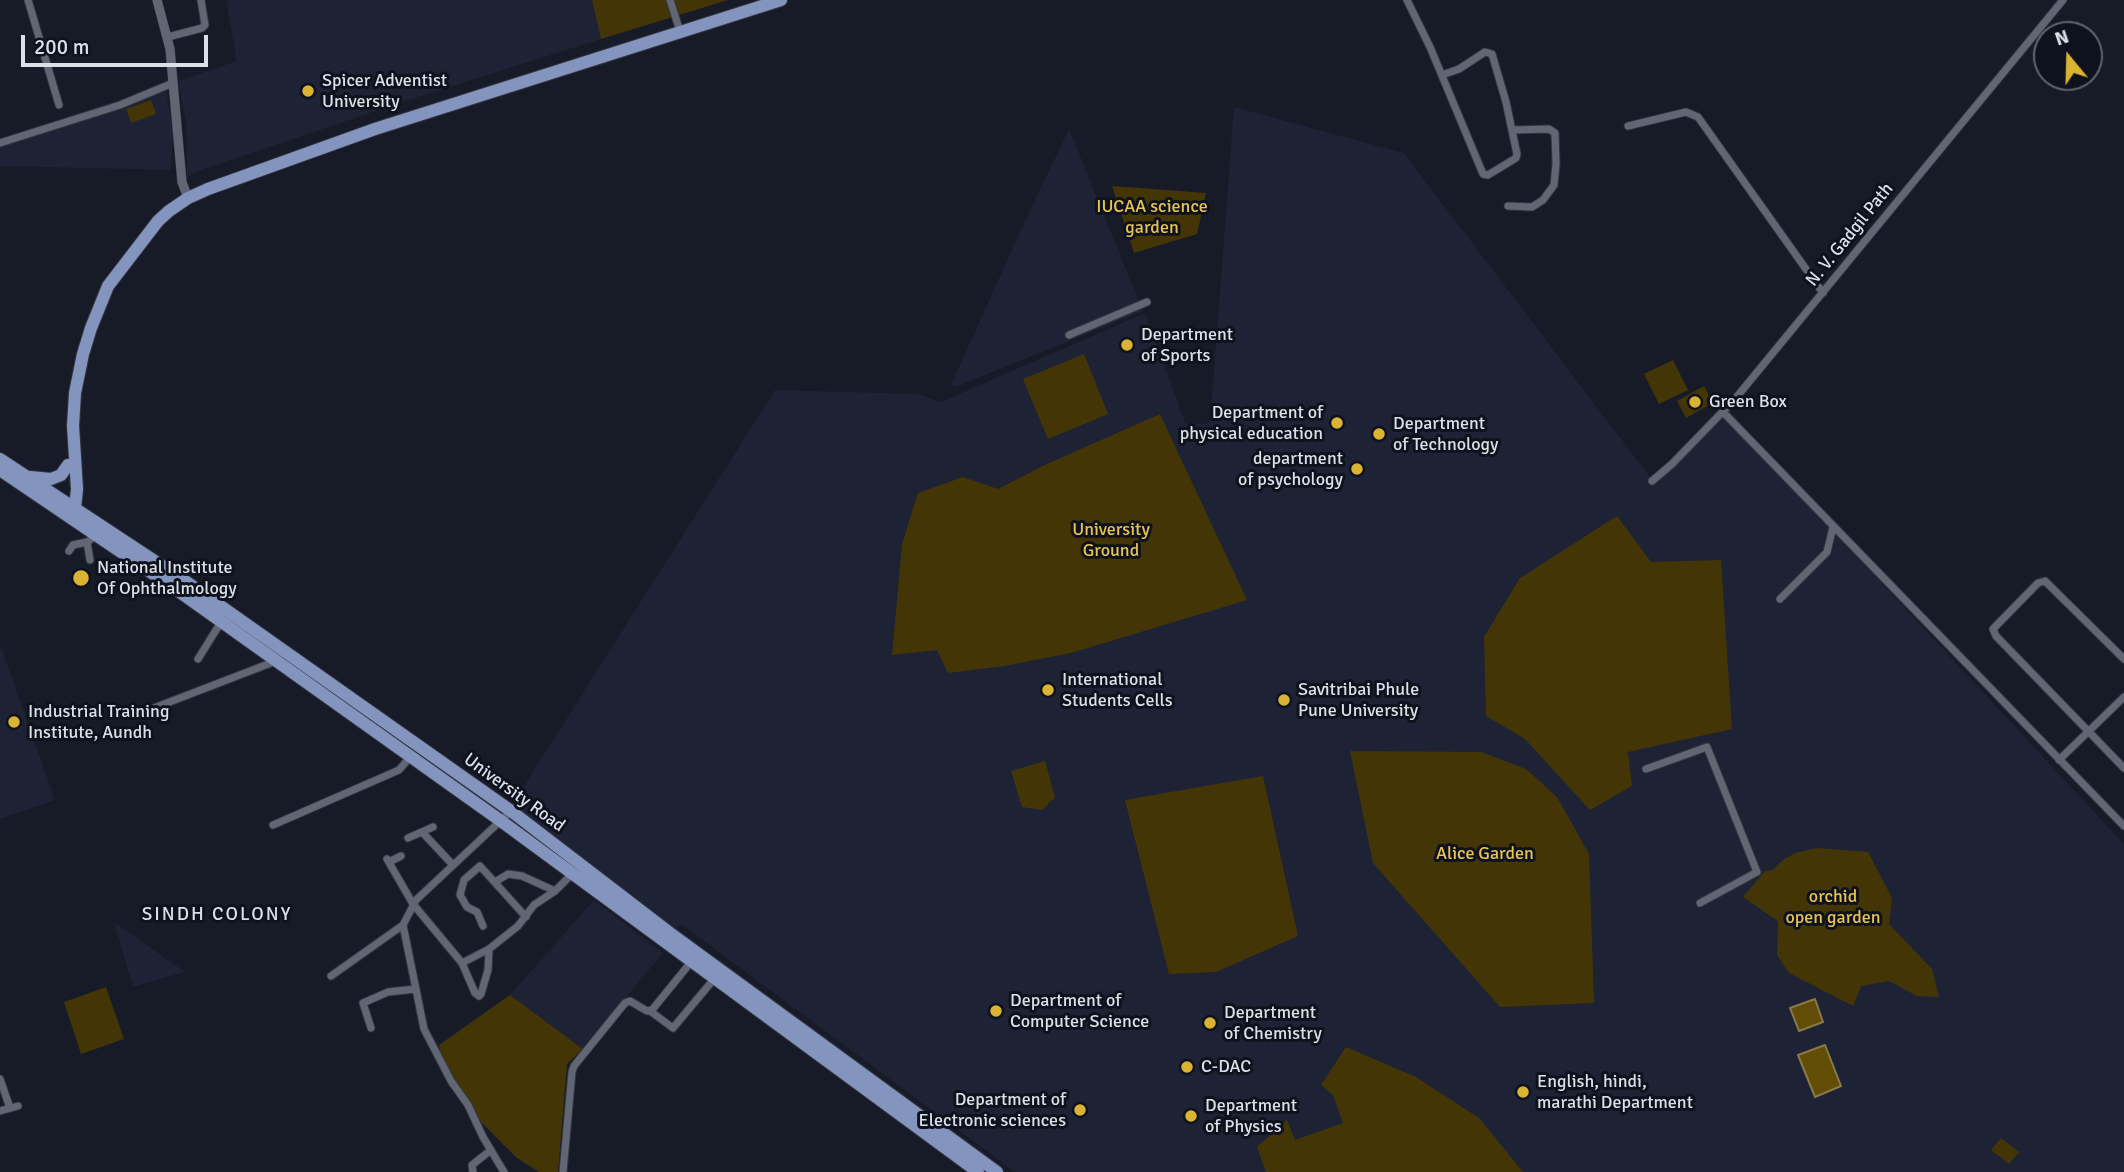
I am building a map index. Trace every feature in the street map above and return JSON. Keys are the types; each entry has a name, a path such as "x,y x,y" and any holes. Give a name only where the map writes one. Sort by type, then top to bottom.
{"main road":[{"path":"69,511 66,421 71,372 84,326 105,284 158,221 187,195 270,158 404,111 756,0"},
{"path":"187,195 407,118 780,0"},
{"path":"69,511 77,483 73,426 75,393 83,354 105,284"},
{"name":"University Road","path":"0,459 69,511 92,538 221,622 411,756 978,1172"},
{"path":"26,476 51,479 61,475 68,465"},
{"name":"University Road","path":"0,470 69,511 95,521 185,581 511,811 670,933 997,1172"},
{"path":"77,483 95,521"}],"street":[{"path":"28,0 59,105"},
{"path":"157,0 168,37 182,182 187,195"},
{"path":"168,37 205,25 201,0"},
{"path":"670,0 678,25"},
{"path":"1407,0 1485,175 1517,156 1500,80 1491,53 1485,52 1458,69 1441,75"},
{"name":"N. V. Gadgil Path","path":"1652,481 1735,399 2063,0"},
{"path":"0,143 120,104 173,83"},
{"path":"1628,126 1686,111 1698,117 1823,293"},
{"path":"1508,206 1532,207 1542,200 1554,185 1556,164 1555,133 1549,129 1512,130"},
{"path":"1069,335 1147,302"},
{"path":"1723,412 2124,825"},
{"path":"1780,599 1827,552 1833,527"},
{"path":"69,551 73,545 92,538 90,560"},
{"path":"2124,659 2045,581 2038,583 1994,627 1996,636 2124,768"},
{"path":"198,659 221,622"},
{"path":"141,713 276,661"},
{"path":"2059,760 2124,697"},
{"path":"1646,769 1707,747 1757,872 1700,903"},
{"path":"274,825 399,770 411,756"},
{"path":"331,976 403,925 413,904 511,811"},
{"path":"408,838 433,827"},
{"path":"422,832 453,865"},
{"path":"401,856 388,860 413,904 462,963 475,993 480,995 488,970 489,949"},
{"path":"482,926 477,912 467,907 460,895 464,880 480,866 526,917"},
{"path":"495,883 508,874 522,876 555,891"},
{"path":"462,963 489,949 518,926 534,905 555,891 572,874"},
{"path":"403,925 424,1029 504,1172"},
{"path":"650,1011 691,962"},
{"path":"563,1172 572,1069 626,1002 630,1001 650,1011 673,1028 714,979"},
{"path":"371,1028 363,1003 388,992 415,989"},
{"path":"0,1079 14,1107 0,1111"},
{"path":"473,1172 472,1165 491,1150"}],"shaded area":[{"name":"Spicer Adventist University","path":"226,0 592,0 601,39 402,102 187,177 186,122 178,81 237,61"},
{"path":"165,85 173,131 171,170 0,166 0,139"},
{"name":"Savitribai Phule Pune University","path":"1234,107 1404,153 1653,481 1723,412 2124,844 2124,1172 1015,1172 681,924 674,930 514,809 518,803 515,800 775,390 917,394 941,402 1145,313 1186,425 1210,423"},
{"path":"1069,129 1143,311 955,387 951,385"},
{"name":"Industrial Training Institute, Aundh","path":"0,644 55,800 0,819"},
{"path":"594,900 663,953 583,1049 510,995"},
{"path":"114,922 185,972 133,987"},
{"path":"1815,999 1823,1022 1799,1031 1790,1008"},
{"path":"1825,1045 1841,1086 1815,1097 1798,1055"}],"green space":[{"path":"592,0 728,0 601,39"},
{"path":"151,100 156,114 131,123 126,109"},
{"name":"IUCAA science garden","path":"1112,186 1206,193 1197,234 1134,253"},
{"path":"1084,354 1108,414 1048,439 1023,379"},
{"path":"1673,360 1688,390 1659,404 1644,374"},
{"name":"Green Box","path":"1704,386 1713,403 1686,418 1677,401"},
{"name":"University Ground","path":"1160,414 1247,600 1071,653 1004,666 948,673 937,650 892,655 902,544 918,493 963,477 998,489 1047,464"},
{"path":"1617,516 1651,562 1721,560 1732,729 1628,752 1632,786 1590,810 1525,739 1486,716 1484,637 1520,578"},
{"name":"Alice Garden","path":"1350,751 1481,752 1526,769 1557,797 1589,854 1594,1003 1500,1007 1373,863"},
{"path":"1045,761 1055,797 1042,810 1022,807 1011,771"},
{"path":"1263,776 1298,936 1216,972 1169,974 1125,800"},
{"name":"orchid open garden","path":"1817,848 1868,852 1892,898 1889,924 1932,969 1939,997 1917,996 1889,981 1861,986 1853,1006 1789,973 1777,955 1778,921 1743,897 1765,871 1773,870 1795,853"},
{"path":"106,987 124,1039 81,1054 64,1002"},
{"path":"510,995 583,1049 567,1064 558,1172 539,1172 517,1158 482,1123 442,1064 439,1045"},
{"path":"1346,1047 1416,1077 1479,1118 1523,1172 1266,1172 1257,1147 1287,1120 1295,1140 1343,1123 1333,1095 1321,1085"},
{"path":"2001,1138 2019,1152 2009,1164 1991,1150"}],"place":[{"name":"Spicer Adventist University","path":"308,91"},
{"name":"Department of Sports","path":"1127,345"},
{"name":"Green Box","path":"1695,402"},
{"name":"Department of physical education","path":"1337,423"},
{"name":"Department of Technology","path":"1379,434"},
{"name":"department of psychology","path":"1357,469"},
{"name":"National Institute Of Ophthalmology","path":"81,578"},
{"name":"International Students Cells","path":"1048,690"},
{"name":"Savitribai Phule Pune University","path":"1284,700"},
{"name":"Industrial Training Institute, Aundh","path":"14,722"},
{"name":"Department of Computer Science","path":"996,1011"},
{"name":"Department of Chemistry","path":"1210,1023"},
{"name":"C-DAC","path":"1187,1067"},
{"name":"English, hindi, marathi Department","path":"1523,1092"},
{"name":"Department of Electronic sciences","path":"1080,1110"},
{"name":"Department of Physics","path":"1191,1116"}],"district":[{"name":"SINDH COLONY","path":"217,915"}]}
